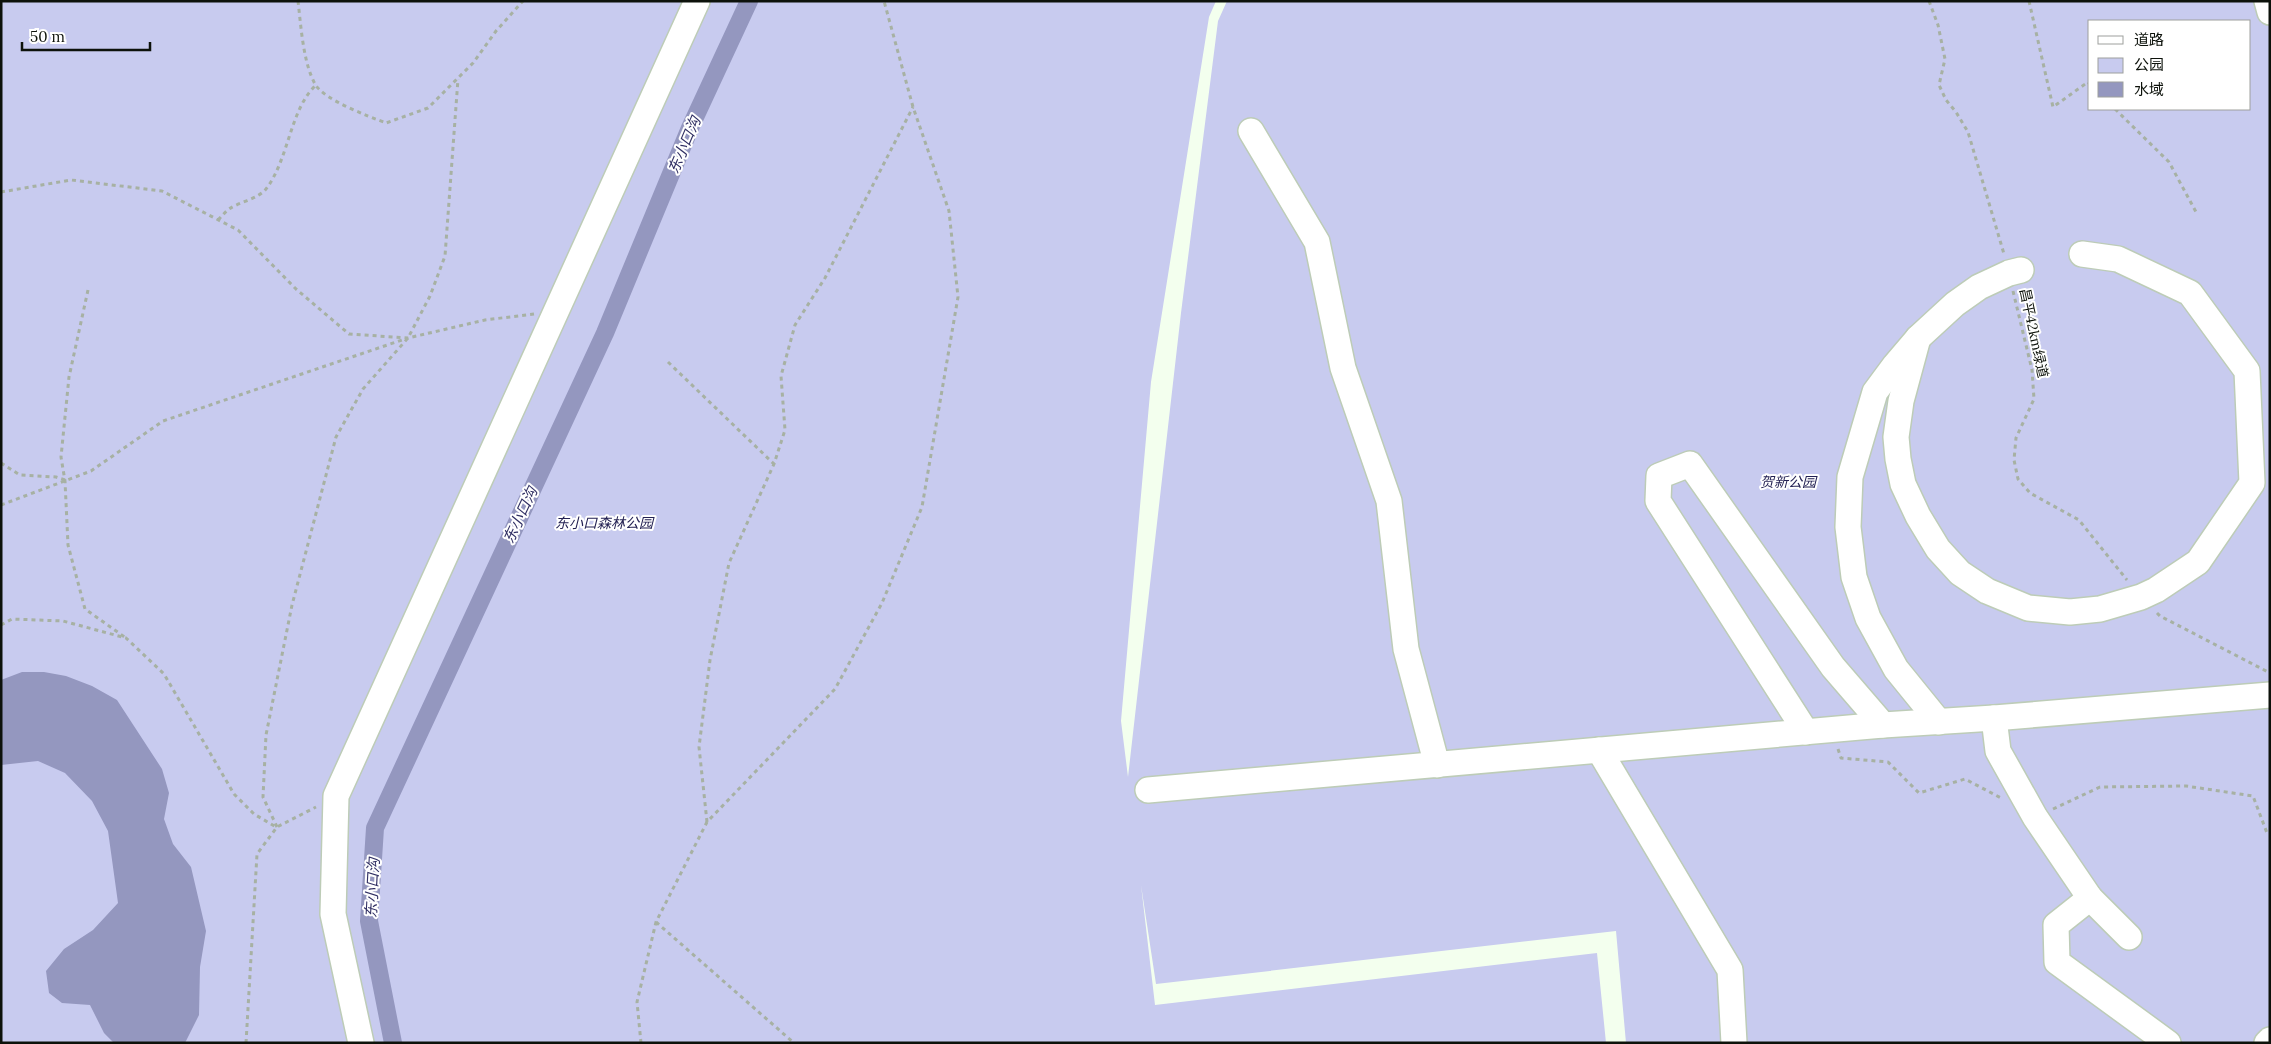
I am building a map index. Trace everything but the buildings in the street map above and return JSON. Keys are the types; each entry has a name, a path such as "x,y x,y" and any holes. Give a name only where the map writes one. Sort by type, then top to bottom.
{"street":[{"path":"361,1043 333,914 336,796 698,1"},
{"path":"2267,1 2270,12"},
{"path":"1251,131 1317,242 1343,368 1390,501 1406,648 1437,765"},
{"path":"1918,338 1901,401 1896,437 1898,459 1903,484 1918,516 1938,549 1960,572 1987,591 2028,608 2077,611 2100,609 2141,597 2198,562 2252,483 2246,371 2190,293 2118,259 2082,254"},
{"path":"1939,722 1896,669 1868,618 1854,577 1848,527 1850,477 1875,392 1895,365 1918,338 1955,304 1979,287 2015,272"},
{"path":"1806,732 1658,501 1659,476 1690,464 1833,667 1882,725"},
{"path":"1148,790 1882,725 1994,718 2270,695"},
{"path":"1994,718 1998,751 2035,817 2090,898 2129,937"},
{"path":"1599,750 1730,970 1734,1043"},
{"path":"2090,898 2056,925 2057,962 2168,1043"},
{"path":"2267,1043 2270,1040"}],"path":[{"path":"298,1 305,52 316,85 342,105 386,123 428,108 473,63 496,31 522,1"},
{"path":"641,1043 637,1002 656,922 707,822 835,689 882,602 922,507 958,297 949,211 913,107 884,1"},
{"name":"昌平42km绿道","path":"1930,1 1938,25 1945,59 1939,85 1946,100 1968,132 2015,272 2032,370 2034,400 2016,438 2014,460 2018,479 2030,493 2079,520 2141,597 2160,616 2270,673"},
{"path":"2029,1 2053,107 2088,82"},
{"path":"277,827 263,797 266,735 292,605 336,437 363,389 408,338 430,296 445,256 458,79"},
{"path":"218,220 228,210 265,191 282,164 292,130 308,92 316,85"},
{"path":"707,822 699,747 710,660 729,563 774,464 785,430 781,376 795,325 825,278 913,107"},
{"path":"2116,110 2169,162 2196,212"},
{"path":"1,192 71,180 162,191 238,230 296,290 349,334 408,338"},
{"path":"88,290 69,377 61,456 65,480 68,545 85,610 126,638 164,674 234,794 254,814 277,827"},
{"path":"1,505 91,470 163,422 408,338 485,320 557,311"},
{"path":"668,362 774,464"},
{"path":"1,464 20,474 56,477 65,480"},
{"path":"1,625 12,619 63,621 126,638"},
{"path":"1831,730 1841,758 1888,762 1919,793 1965,779 2035,817 2100,787 2186,786 2253,796 2268,834 2270,834"},
{"path":"246,1043 258,854 277,827 336,796"},
{"path":"656,922 794,1043"}],"green space":[{"path":"1,1 1216,1 1209,17 1151,382 1121,721 1128,777 1181,313 1218,21 1227,1 2270,1 2270,1043 1626,1043 1616,931 1156,984 1141,885 1155,1005 1597,953 1606,1043 1,1043"}],"water":[{"path":"22,672 44,672 66,676 92,686 117,700 162,769 169,793 164,819 173,844 191,867 206,931 200,967 199,1015 185,1043 114,1043 104,1033 90,1005 62,1003 49,993 46,971 64,949 93,930 118,903 108,831 92,801 65,773 38,761 1,765 1,680"}],"waterway":[{"name":"东小口沟","path":"393,1043 369,921 375,828 605,333 690,128 749,1"}],"park label":[{"name":"贺新公园","path":"1788,482"},
{"name":"东小口森林公园","path":"604,523"}]}
